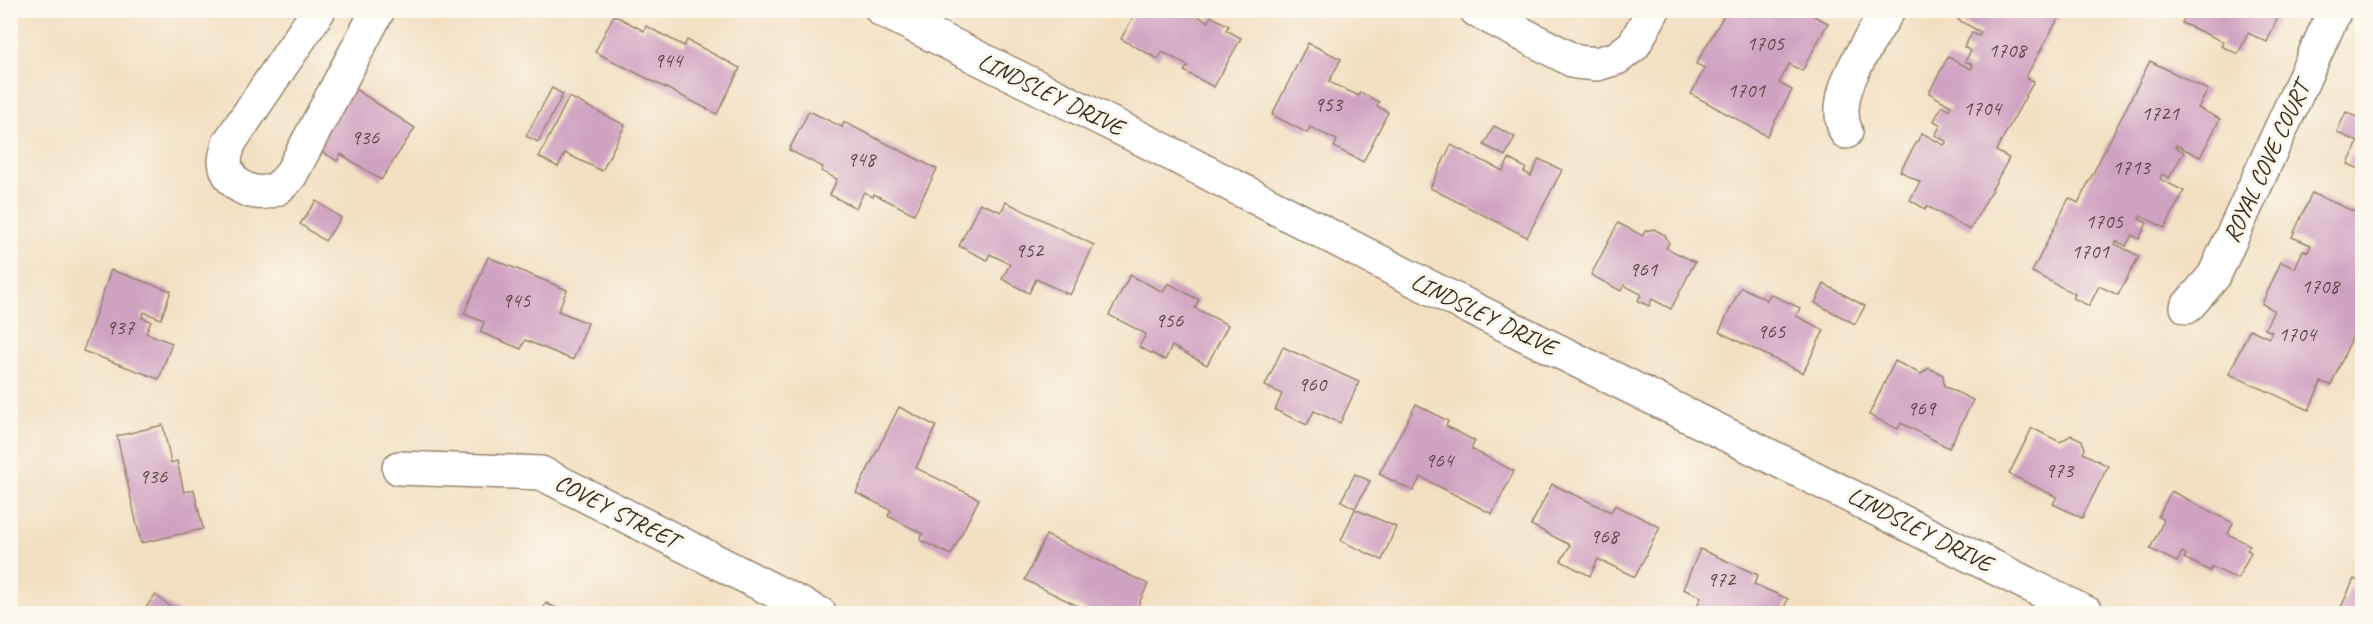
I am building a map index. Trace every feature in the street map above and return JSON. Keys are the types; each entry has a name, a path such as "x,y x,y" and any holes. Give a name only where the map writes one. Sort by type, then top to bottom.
{"street":[{"path":"319,10 230,143 225,162 232,180 246,190 262,193 277,188 290,176 378,10"},
{"name":"LINDSLEY DRIVE","path":"882,10 2076,611"},
{"path":"1476,10 1576,62 1597,64 1617,58 1634,45 1653,10"},
{"path":"1846,132 1840,107 1845,88 1888,10"},
{"name":"ROYAL COVE COURT","path":"2187,307 2214,276 2335,10"},
{"name":"COVEY STREET","path":"399,468 542,474 820,614"}],"building":[{"path":"1137,10 1188,10 1208,22 1211,16 1229,26 1226,30 1241,38 1214,87 1184,71 1188,66 1163,52 1158,59 1121,39"},
{"path":"1727,10 1818,10 1814,16 1828,23 1802,71 1789,64 1779,83 1792,90 1767,136 1691,94 1705,68 1696,64"},
{"path":"1963,10 2063,10 2026,77 2034,81 1996,151 2009,158 1970,230 1927,206 1925,209 1910,200 1920,182 1900,171 1922,133 1944,145 1947,142 1935,135 1941,125 1934,121 1942,106 1949,110 1951,106 1929,93 1948,57 1971,69 1973,65 1965,61 1971,51 1964,47 1972,33 1979,36 1981,32 1958,20"},
{"path":"2187,10 2281,10 2267,42 2248,33 2238,54 2221,46 2224,42 2182,23"},
{"path":"614,15 644,31 646,26 684,46 687,40 740,68 717,114 595,52"},
{"path":"1308,43 1341,59 1329,82 1359,96 1360,92 1379,102 1377,106 1388,112 1363,162 1334,147 1337,140 1310,127 1307,133 1272,115"},
{"path":"2150,61 2208,90 2198,108 2220,119 2200,157 2176,145 2175,147 2184,152 2169,178 2162,174 2160,179 2184,191 2165,228 2141,216 2139,219 2147,223 2139,239 2132,235 2126,246 2116,241 2115,244 2139,256 2118,295 2099,286 2089,306 2073,298 2075,294 2032,272 2069,198 2078,203"},
{"path":"352,87 415,128 381,180 341,154 337,161 314,147"},
{"path":"552,88 563,94 538,142 526,136"},
{"path":"569,97 625,125 602,171 565,153 558,167 539,157"},
{"path":"809,111 842,127 844,122 937,169 914,214 874,194 873,197 864,192 856,208 830,195 837,179 821,171 823,167 789,150"},
{"path":"2346,112 2362,119 2362,170 2348,164 2358,142 2337,132"},
{"path":"1494,126 1515,137 1505,156 1484,145"},
{"path":"1451,145 1503,171 1509,159 1526,168 1524,172 1531,176 1539,159 1562,170 1527,237 1430,188"},
{"path":"2312,193 2362,215 2362,315 2331,385 2321,382 2309,410 2229,374 2250,329 2269,338 2272,332 2265,329 2274,310 2262,304 2281,262 2295,268 2303,250 2308,252 2311,245 2292,237"},
{"path":"316,201 341,218 325,241 300,224"},
{"path":"1006,202 1094,245 1070,295 1036,279 1029,293 1002,279 1010,264 990,254 987,260 959,246 980,203 1001,212"},
{"path":"1618,223 1643,236 1645,231 1654,229 1665,235 1669,243 1666,248 1695,262 1671,309 1652,299 1649,306 1638,301 1641,294 1624,285 1621,291 1591,275"},
{"path":"488,257 567,290 558,311 588,323 573,360 525,340 521,349 480,332 484,322 464,314"},
{"path":"111,270 171,291 161,319 144,312 142,318 151,321 146,333 172,343 159,379 83,351"},
{"path":"1130,275 1163,292 1168,283 1199,300 1195,308 1228,325 1207,365 1172,346 1165,360 1139,347 1146,334 1109,315"},
{"path":"1824,284 1865,306 1855,324 1815,303"},
{"path":"1741,287 1767,300 1770,294 1800,308 1796,316 1824,330 1803,373 1719,332"},
{"path":"1283,347 1359,382 1340,423 1314,411 1307,425 1275,410 1282,394 1265,386"},
{"path":"1895,361 1921,374 1929,368 1943,375 1944,386 1973,400 1949,448 1901,423 1898,429 1869,415"},
{"path":"1416,404 1448,421 1446,426 1475,441 1471,449 1514,471 1492,514 1421,477 1413,491 1379,474"},
{"path":"899,407 936,426 916,468 979,499 951,555 920,540 923,534 888,516 891,510 856,493"},
{"path":"163,425 171,463 177,461 184,492 194,490 203,529 141,543 117,436"},
{"path":"2032,428 2060,442 2071,435 2082,440 2085,449 2083,453 2108,466 2082,518 2053,504 2057,497 2009,474"},
{"path":"1355,474 1370,481 1355,508 1341,501"},
{"path":"1552,484 1611,512 1615,505 1660,527 1635,577 1598,559 1590,576 1561,561 1570,545 1531,525"},
{"path":"2171,491 2233,523 2228,534 2250,545 2247,550 2251,552 2238,579 2212,567 2210,571 2184,558 2186,555 2182,552 2177,562 2150,549 2164,520 2158,517"},
{"path":"1355,509 1396,527 1382,560 1341,541"},
{"path":"1046,535 1148,584 1134,614 1094,614 1025,580"},
{"path":"1700,549 1758,575 1754,584 1788,599 1781,614 1731,614 1720,609 1718,614 1694,613 1701,597 1683,589"},
{"path":"2354,579 2362,583 2362,614 2338,614"},
{"path":"155,595 181,614 141,614"},
{"path":"546,603 568,614 541,614"}]}
